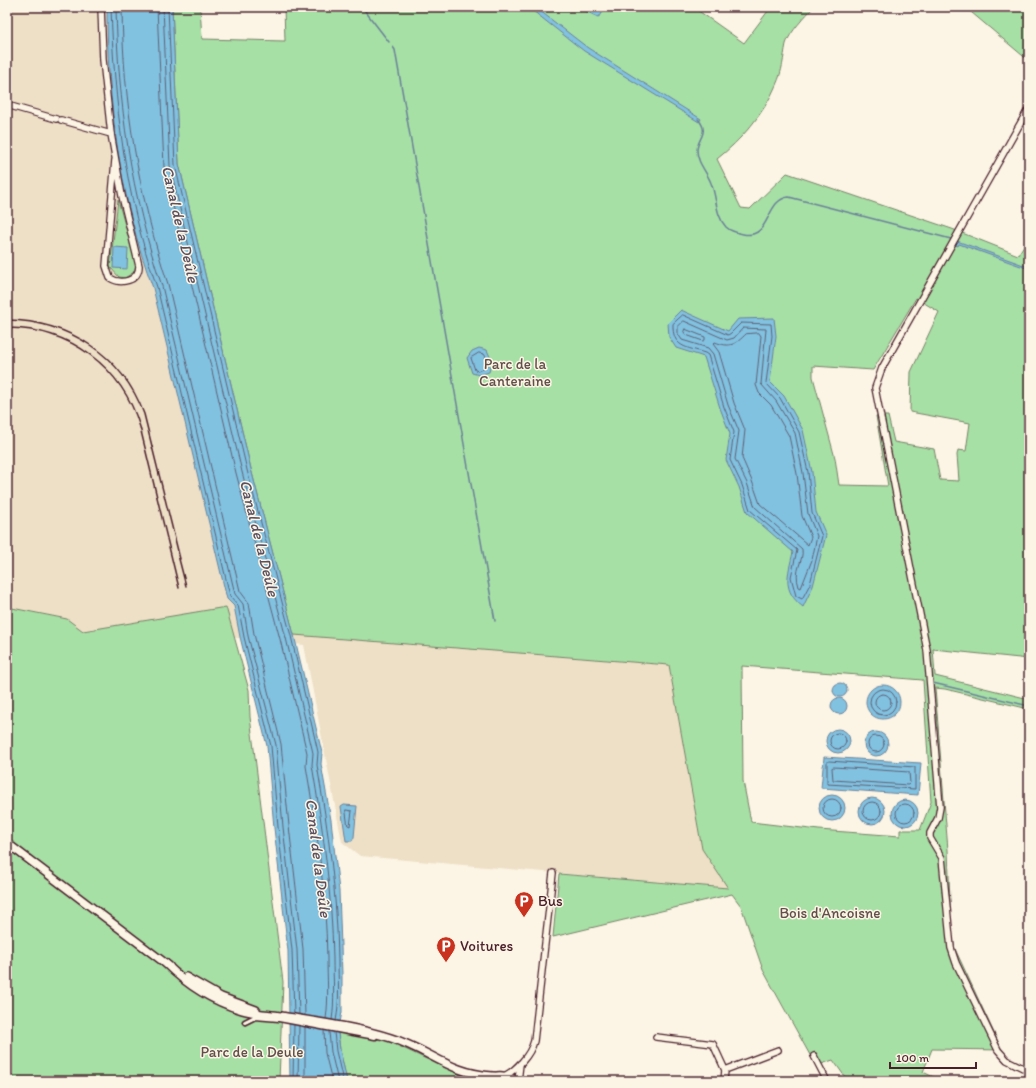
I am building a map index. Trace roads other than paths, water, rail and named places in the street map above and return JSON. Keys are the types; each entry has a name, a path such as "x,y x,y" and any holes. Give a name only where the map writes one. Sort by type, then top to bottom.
{"street":[{"path":"101,7 103,60 111,134 122,196 139,266 136,276 124,281 110,278 106,271 115,160"},
{"path":"7,105 111,134"},
{"path":"1029,108 882,368 876,384 876,395 926,644 940,807 938,818 930,833 930,838 942,858 948,934 952,952 998,1050 1007,1060 1029,1071"},
{"path":"7,844 165,963 187,983 213,999 242,1011 356,1031 400,1041 449,1066 470,1074 502,1077 517,1081 520,1064"},
{"path":"502,1077 513,1071 520,1064 531,1050 534,1041 553,873"},
{"path":"245,1022 255,1017 279,1018"},
{"path":"356,1031 375,1037"},
{"path":"656,1037 713,1044 725,1070 724,1081"},
{"path":"725,1070 778,1050"},
{"path":"814,1056 827,1081"},
{"path":"470,1074 479,1081"},
{"path":"486,1081 493,1076"}],"water":[{"name":"Canal de la Deûle","path":"107,7 172,7 179,164 251,469 294,635 322,753 321,764 331,820 339,891 342,1012 338,1033 347,1081 290,1081 288,951 274,828 267,746 240,637 234,606 227,599 153,288 132,220 124,185 113,114"},
{"path":"528,7 535,7 588,48 701,119 699,122 584,51"},
{"path":"577,7 605,7 601,15 598,17"},
{"path":"957,241 1029,267 1029,269 959,244 958,246 955,245"},
{"path":"114,247 128,248 127,269 113,268"},
{"path":"681,310 728,331 738,319 774,318 776,336 770,382 784,396 803,430 812,472 816,512 826,535 813,586 803,607 796,601 789,588 788,575 793,552 747,512 739,487 726,460 730,434 704,357 676,348 669,337 668,323"},
{"path":"479,348 487,350 491,359 488,362 490,368 489,372 479,375 472,373 467,358 472,351"},
{"path":"837,683 843,683 847,687 847,693 843,697 837,697 833,693 833,687"},
{"path":"880,685 886,685 895,690 899,696 899,708 895,714 886,719 880,719 871,714 866,705 866,699 871,690"},
{"path":"839,698 846,703 847,706 842,713 839,714 832,709 831,706 836,699"},
{"path":"833,729 843,729 850,736 850,746 843,753 833,753 826,746 826,736"},
{"path":"876,732 884,736 888,744 884,752 876,756 868,752 864,744 868,736"},
{"path":"824,757 921,763 918,795 821,788"},
{"path":"832,795 841,799 845,808 841,817 832,821 823,817 819,808 823,799"},
{"path":"872,798 882,801 885,811 882,821 872,824 862,821 859,811 862,801"},
{"path":"905,800 914,804 918,813 914,822 905,826 896,822 892,813 896,804"},
{"path":"344,805 357,806 354,837 352,841 346,841 341,807"}],"waterway":[{"path":"362,7 389,42"},
{"path":"393,47 395,50 495,621"},
{"path":"698,119 703,128 703,132 698,146 697,155 713,188 722,222 732,231 743,234 752,234 759,231 776,204 781,199 789,197 951,239"},
{"path":"933,683 1029,706"}],"railway":[{"path":"7,320 30,322 51,327 72,335 90,345 107,359 122,375 134,393 144,414 180,559"},
{"path":"7,328 30,330 52,335 72,344 90,355 107,369 120,386 132,406 140,427 179,588"},
{"path":"178,555 186,586"}],"place":[{"name":"Bus","path":"524,918"},
{"name":"Voitures","path":"446,963"}],"park label":[{"name":"Parc de la Canteraine","path":"515,372"},
{"name":"Bois d'Ancoisne","path":"830,913"},
{"name":"Parc de la Deule","path":"252,1052"}]}
